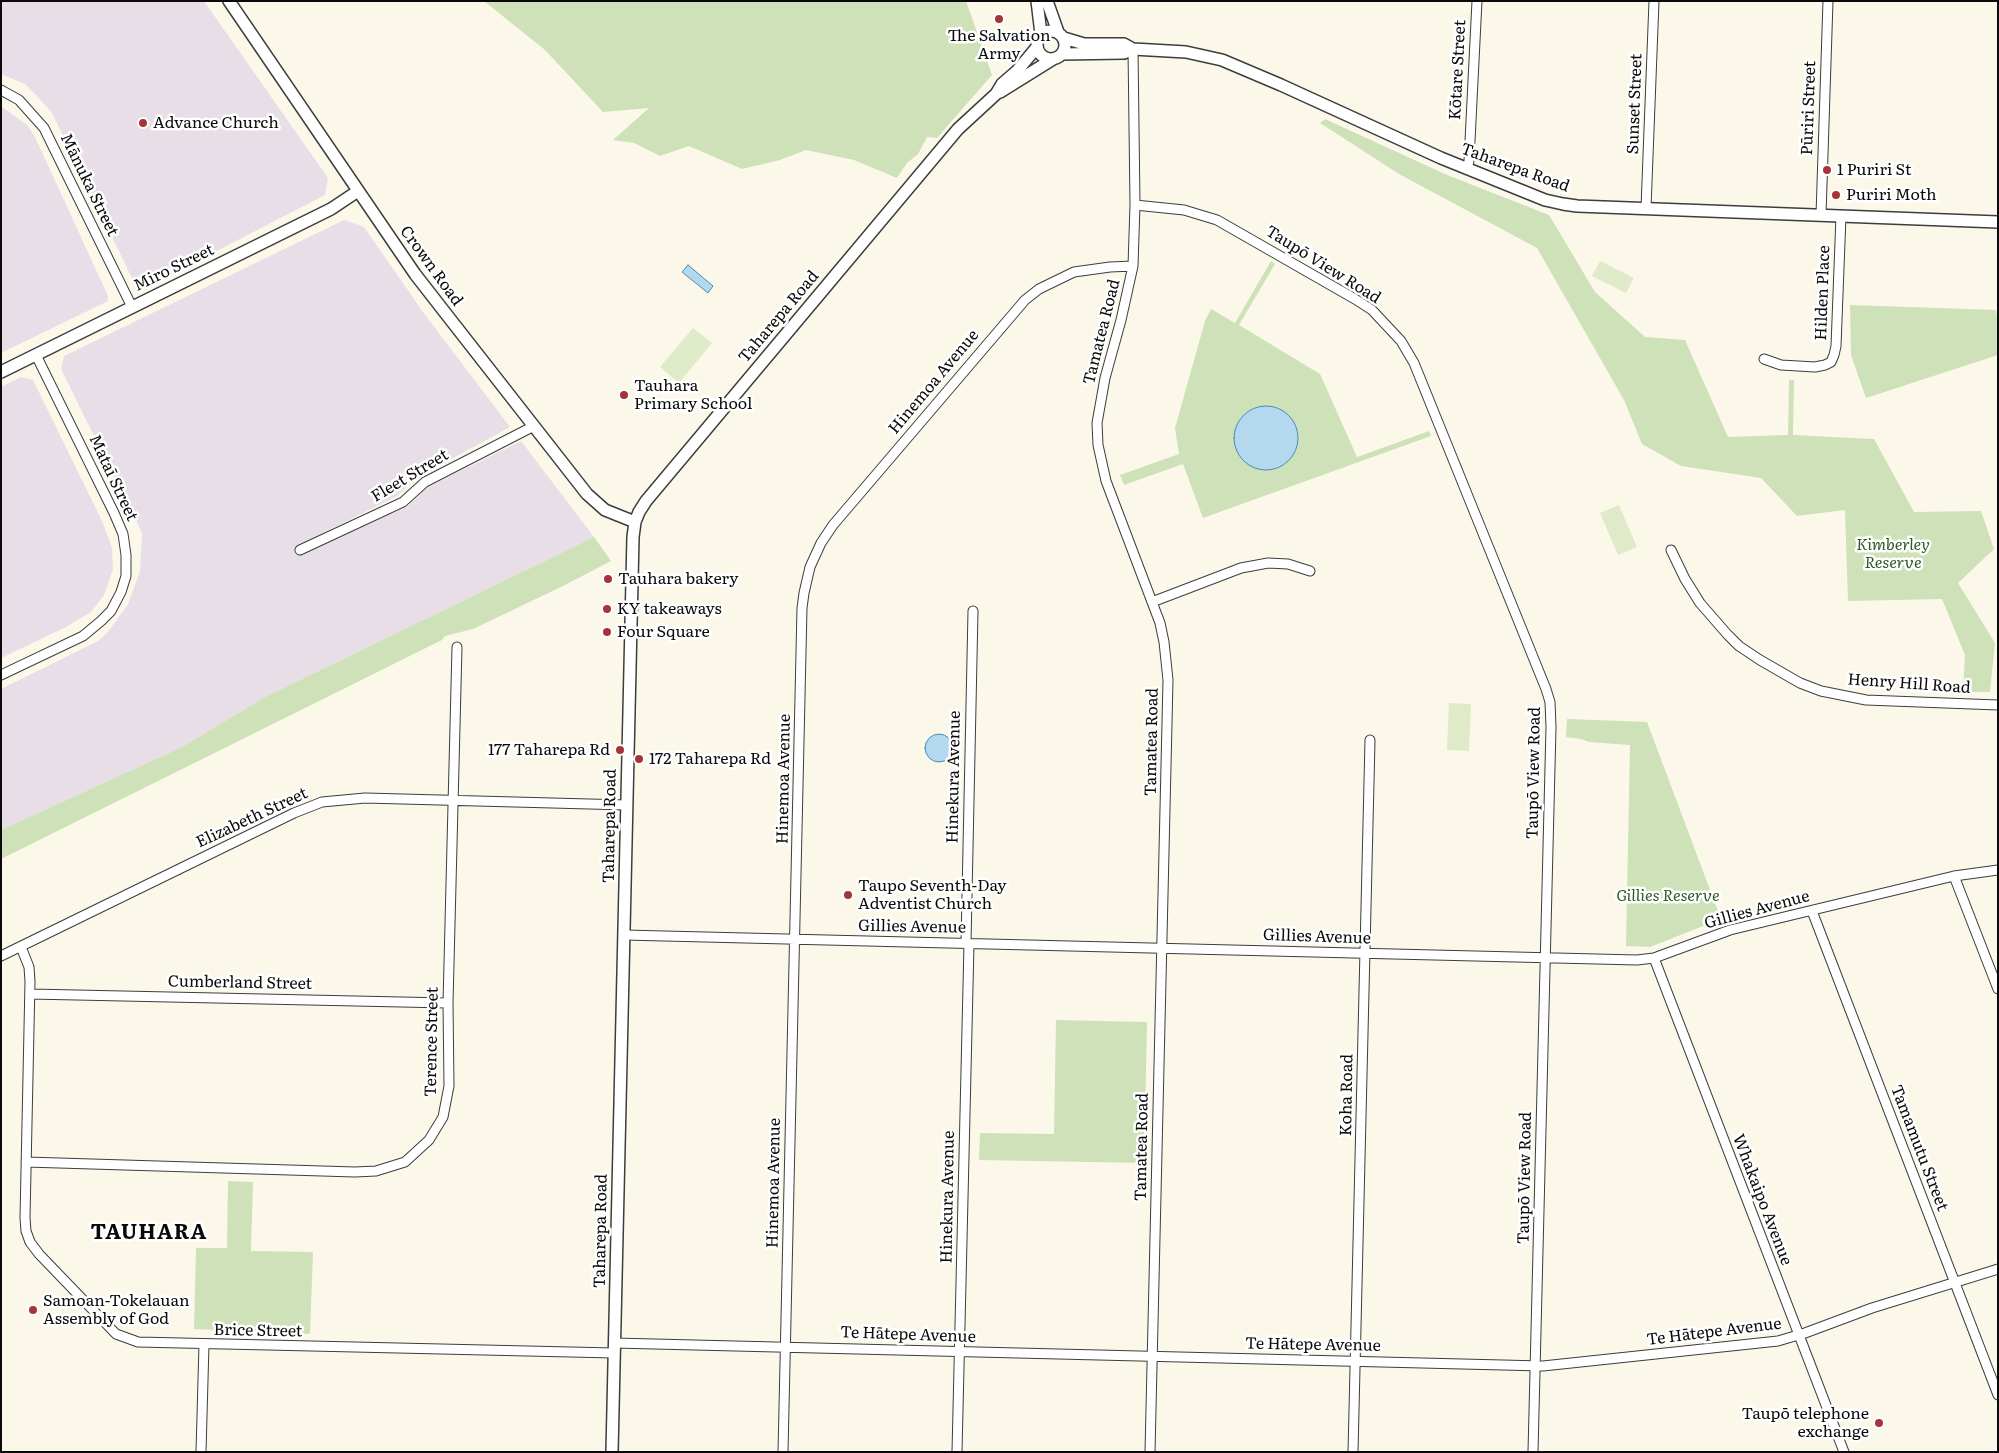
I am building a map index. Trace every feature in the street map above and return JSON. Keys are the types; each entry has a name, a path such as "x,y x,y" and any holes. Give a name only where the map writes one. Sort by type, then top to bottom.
{"street":[{"name":"Crown Road","path":"229,1 415,274 595,502 610,512 635,522"},
{"path":"1038,1 1041,34"},
{"path":"1037,47 1044,57 1057,57 1066,46 1047,1"},
{"name":"Kōtare Street","path":"1467,169 1469,161 1477,1"},
{"name":"Sunset Street","path":"1646,208 1654,1"},
{"name":"Pūriri Street","path":"1821,215 1828,1"},
{"name":"Taharepa Road","path":"612,1452 633,537 635,522 646,501 958,130 996,94 1002,84 1017,71 1037,47 1041,34 1049,30 1084,44 1124,44 1133,48 1186,52 1222,60 1467,169 1545,200 1563,204 1998,222"},
{"name":"Taharepa Road","path":"996,94 1057,57 1124,53 1133,48"},
{"name":"Tamatea Road","path":"1133,48 1135,205 1133,266 1097,423 1098,445 1106,481 1152,602 1164,642 1168,680 1150,1452"},
{"name":"Mānuka Street","path":"1,90 19,100 44,128 132,307"},
{"name":"Miro Street","path":"1,372 331,209 358,191"},
{"name":"Taupō View Road","path":"1135,205 1184,210 1217,220 1238,230 1372,310 1401,341 1414,363 1550,702 1552,727 1533,1452"},
{"name":"Hilden Place","path":"1764,359 1782,365 1815,367 1831,362 1834,355 1841,216"},
{"name":"Hinemoa Avenue","path":"783,1452 802,608 806,581 814,556 833,525 1025,300 1039,289 1074,272 1133,266"},
{"name":"Mataī Street","path":"1,676 83,636 111,611 121,592 126,576 123,534 36,355"},
{"name":"Fleet Street","path":"300,550 403,502 425,482 534,426"},
{"name":"Henry Hill Road","path":"1671,550 1685,580 1700,602 1727,634 1739,646 1800,683 1821,691 1866,700 1998,705"},
{"path":"1152,602 1241,568 1268,563 1288,564 1310,571"},
{"name":"Hinekura Avenue","path":"957,1452 973,611"},
{"name":"Terence Street","path":"26,1162 355,1172 391,1167 405,1162 430,1140 443,1117 449,1086 448,1003 457,648"},
{"name":"Koha Road","path":"1354,1452 1370,740"},
{"name":"Elizabeth Street","path":"1,956 314,805 343,799 365,798 627,805"},
{"name":"Gillies Avenue","path":"624,935 1636,960 1654,958 1730,930 1954,876 1998,870"},
{"path":"1954,876 1998,989"},
{"name":"Tamamutu Street","path":"1812,911 1998,1395"},
{"name":"Brice Street","path":"21,947 29,967 30,994 25,1218 30,1242 104,1324 116,1334 138,1342 204,1344 614,1348"},
{"name":"Whakaipo Avenue","path":"1654,958 1844,1452"},
{"name":"Cumberland Street","path":"30,994 448,1003"},
{"name":"Te Hātepe Avenue","path":"614,1348 785,1347 1536,1366 1760,1343 1798,1335 1872,1308 1998,1269"},
{"path":"200,1452 204,1344"}],"shaded area":[{"path":"1,1 204,1 328,178 325,195 145,288 140,287 132,278 52,113 25,84 1,74"},
{"path":"1,106 27,125 35,137 108,296 108,301 1,353"},
{"path":"344,220 364,227 423,312 510,427 415,479 397,496 295,547 298,555 407,507 428,487 521,441 594,537 265,697 182,747 1,830 1,689 98,641 108,632 128,604 140,571 142,533 61,369 64,356"},
{"path":"21,377 33,380 103,523 112,548 113,569 104,595 91,612 66,627 1,658 1,387"}],"green space":[{"path":"484,1 966,1 992,75 937,138 927,137 918,154 907,163 897,178 854,160 806,150 780,160 742,169 689,146 660,156 634,143 613,140 649,108 603,112 545,50"},
{"name":"Kimberley Reserve","path":"1325,119 1447,175 1549,215 1595,292 1645,337 1685,340 1728,437 1788,435 1789,380 1794,380 1793,435 1874,439 1914,512 1981,511 1994,549 1958,583 1995,643 1990,692 1963,692 1965,655 1942,599 1848,601 1845,510 1797,516 1761,478 1681,466 1642,444 1624,400 1537,248 1399,174 1320,123"},
{"path":"1271,261 1275,264 1239,325 1320,374 1357,457 1429,431 1431,436 1203,518 1183,464 1124,485 1120,475 1179,454 1175,428 1205,321 1211,309 1235,323"},
{"path":"1600,261 1634,278 1626,293 1592,276"},
{"path":"1850,305 1996,310 1998,355 1866,398 1851,355"},
{"path":"693,328 712,343 679,383 660,367"},
{"path":"1619,505 1637,547 1618,555 1600,513"},
{"path":"594,537 611,561 473,629 445,636 442,640 1,859 1,830 182,747 265,697"},
{"path":"1449,703 1471,704 1469,751 1447,750"},
{"name":"Gillies Reserve","path":"1567,719 1647,722 1721,919 1650,947 1626,946 1630,745 1589,742 1566,737"},
{"path":"1056,1020 1147,1022 1144,1163 979,1160 980,1133 1054,1134"},
{"path":"228,1181 253,1182 251,1251 313,1252 310,1334 194,1329 196,1248 227,1248"}],"water":[{"path":"688,265 713,286 708,293 682,272"},
{"path":"1266,406 1278,408 1289,415 1296,426 1298,438 1296,450 1289,461 1278,468 1266,470 1254,468 1243,461 1236,450 1234,438 1236,426 1243,415 1254,408"},
{"path":"939,734 949,738 953,748 949,758 939,762 929,758 925,748 929,738"}],"place":[{"name":"The Salvation Army","path":"999,19"},
{"name":"Advance Church","path":"143,123"},
{"name":"1 Puriri St","path":"1827,170"},
{"name":"Puriri Moth","path":"1836,195"},
{"name":"Tauhara Primary School","path":"624,395"},
{"name":"Tauhara bakery","path":"608,579"},
{"name":"KY takeaways","path":"607,609"},
{"name":"Four Square","path":"607,632"},
{"name":"177 Taharepa Rd","path":"620,750"},
{"name":"172 Taharepa Rd","path":"639,759"},
{"name":"Taupo Seventh-Day Adventist Church","path":"848,895"},
{"name":"Samoan-Tokelauan Assembly of God","path":"33,1310"},
{"name":"Taupō telephone exchange","path":"1879,1423"}],"district":[{"name":"TAUHARA","path":"149,1233"}]}
